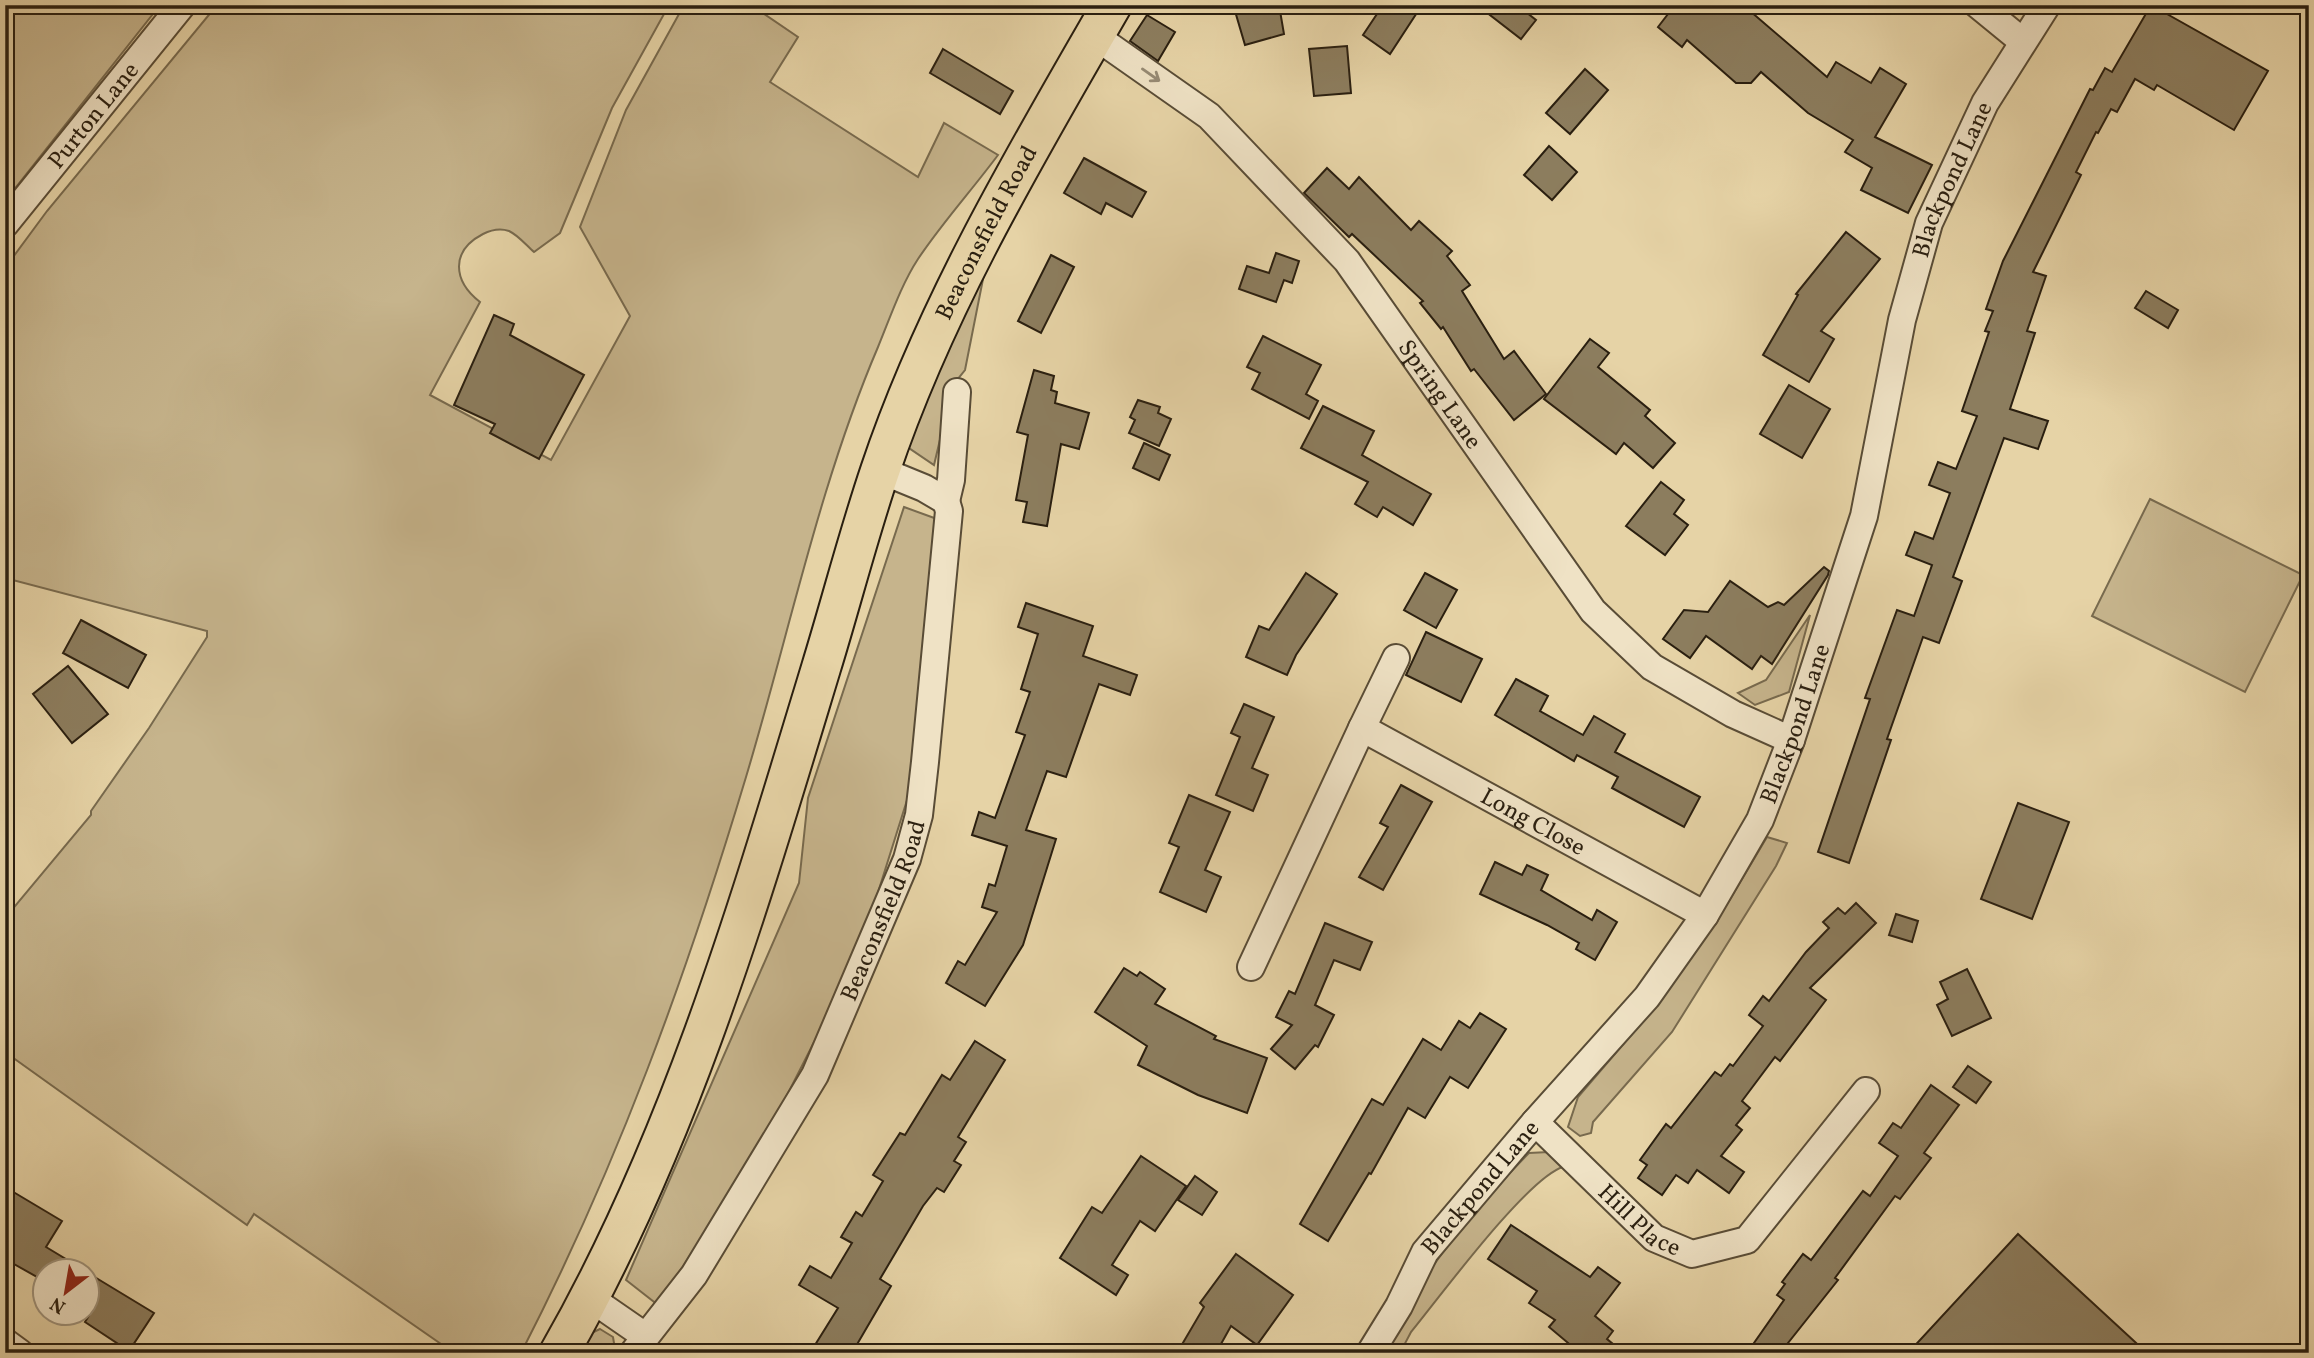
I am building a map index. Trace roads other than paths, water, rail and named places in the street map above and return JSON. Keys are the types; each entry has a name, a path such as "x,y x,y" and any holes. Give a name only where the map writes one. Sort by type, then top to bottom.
{"main road":[{"name":"Beaconsfield Road","path":"559,1353 590,1298 653,1163 705,1032 821,670 880,470 924,357 970,262 1103,20"}],"street":[{"name":"Purton Lane","path":"5,224 183,5"},
{"path":"1978,5 2022,41"},
{"name":"Blackpond Lane","path":"1370,1353 1399,1306 1425,1252 1535,1122 1647,997 1705,915 1760,820 1791,740 1864,516 1902,320 1929,223 1964,142 2022,41 2047,5"},
{"name":"Spring Lane","path":"1103,20 1209,116 1347,261 1593,611 1651,667 1733,714 1791,740"},
{"name":"Beaconsfield Road","path":"590,1298 639,1344 694,1275 816,1075 907,859 919,815 944,587 949,511 946,501 951,480 957,392"},
{"path":"880,470 924,488 946,501"},
{"path":"1251,967 1396,658"},
{"name":"Long Close","path":"1362,728 1705,915"},
{"name":"Hill Place","path":"1535,1122 1654,1238 1692,1254 1747,1240 1866,1091"},
{"path":"5,1342 20,1353"}]}
